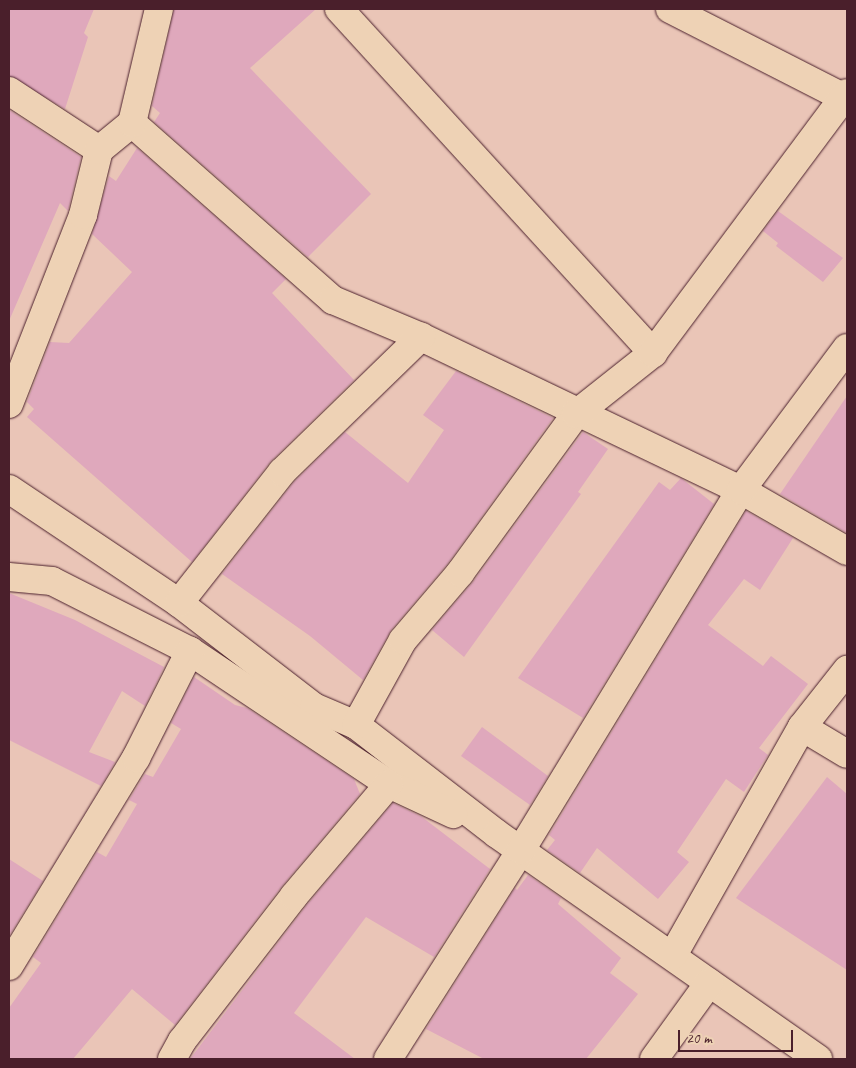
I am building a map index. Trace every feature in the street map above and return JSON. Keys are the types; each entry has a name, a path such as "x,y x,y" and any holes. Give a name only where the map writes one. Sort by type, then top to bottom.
{"street":[{"path":"9,404 83,215 100,150 132,123 159,9"},
{"path":"339,9 653,352"},
{"path":"356,725 402,640 460,573 576,414 653,352 846,96 670,9"},
{"path":"9,91 100,150"},
{"path":"132,123 334,300 421,336 576,414 741,490 847,551"},
{"path":"178,603 282,472 421,336"},
{"path":"388,1059 521,850 741,490 847,348"},
{"path":"9,488 178,603 314,707 356,725 497,834 673,955 709,983 818,1059"},
{"path":"9,578 52,581 190,650 389,784 497,834"},
{"path":"9,966 136,758 190,650"},
{"path":"673,955 802,727 847,670"},
{"path":"802,727 847,754"},
{"path":"172,1059 182,1041 294,896 389,784"},
{"path":"654,1059 709,983"}],"building":[{"path":"9,9 94,9 84,33 88,37 65,109 9,76"},
{"path":"174,9 316,9 250,68 371,194 308,257 154,122 160,113 152,106"},
{"path":"9,110 81,157 68,211 60,203 9,321"},
{"path":"137,148 286,279 272,293 354,380 270,462 192,562 27,417 34,409 27,402 50,342 69,343 132,272 92,234 109,176 116,181"},
{"path":"778,211 843,258 823,282 776,246 778,243 763,231"},
{"path":"456,371 553,418 448,563 391,630 363,680 310,636 222,574 294,482 345,432 408,483 444,430 423,415"},
{"path":"847,396 847,533 780,494"},
{"path":"583,432 608,449 578,492 581,494 464,657 432,630 473,582"},
{"path":"681,478 714,504 583,718 518,678 659,482 670,490"},
{"path":"746,511 793,538 760,590 744,579 708,625 763,666 771,656 808,684 759,748 768,755 744,792 726,779 677,852 689,862 658,899 597,848 580,873 547,850 555,840 549,835"},
{"path":"9,593 75,620 164,667 145,706 122,691 89,752 115,762 101,786 9,740"},
{"path":"194,677 235,705 247,708 354,779 360,794 282,886 175,1025 132,989 73,1059 9,1059 9,1008 41,963 33,957 97,852 106,857 137,804 129,800 145,774 153,777 181,729 171,723"},
{"path":"482,727 548,776 530,805 461,756"},
{"path":"827,777 847,794 847,970 736,898"},
{"path":"393,803 422,817 490,869 434,957 366,917 294,1013 355,1059 190,1059 306,906"},
{"path":"9,859 43,881 9,936"},
{"path":"528,875 561,898 558,904 621,958 610,973 638,994 586,1059 484,1059 426,1029 515,888 517,890"}]}
